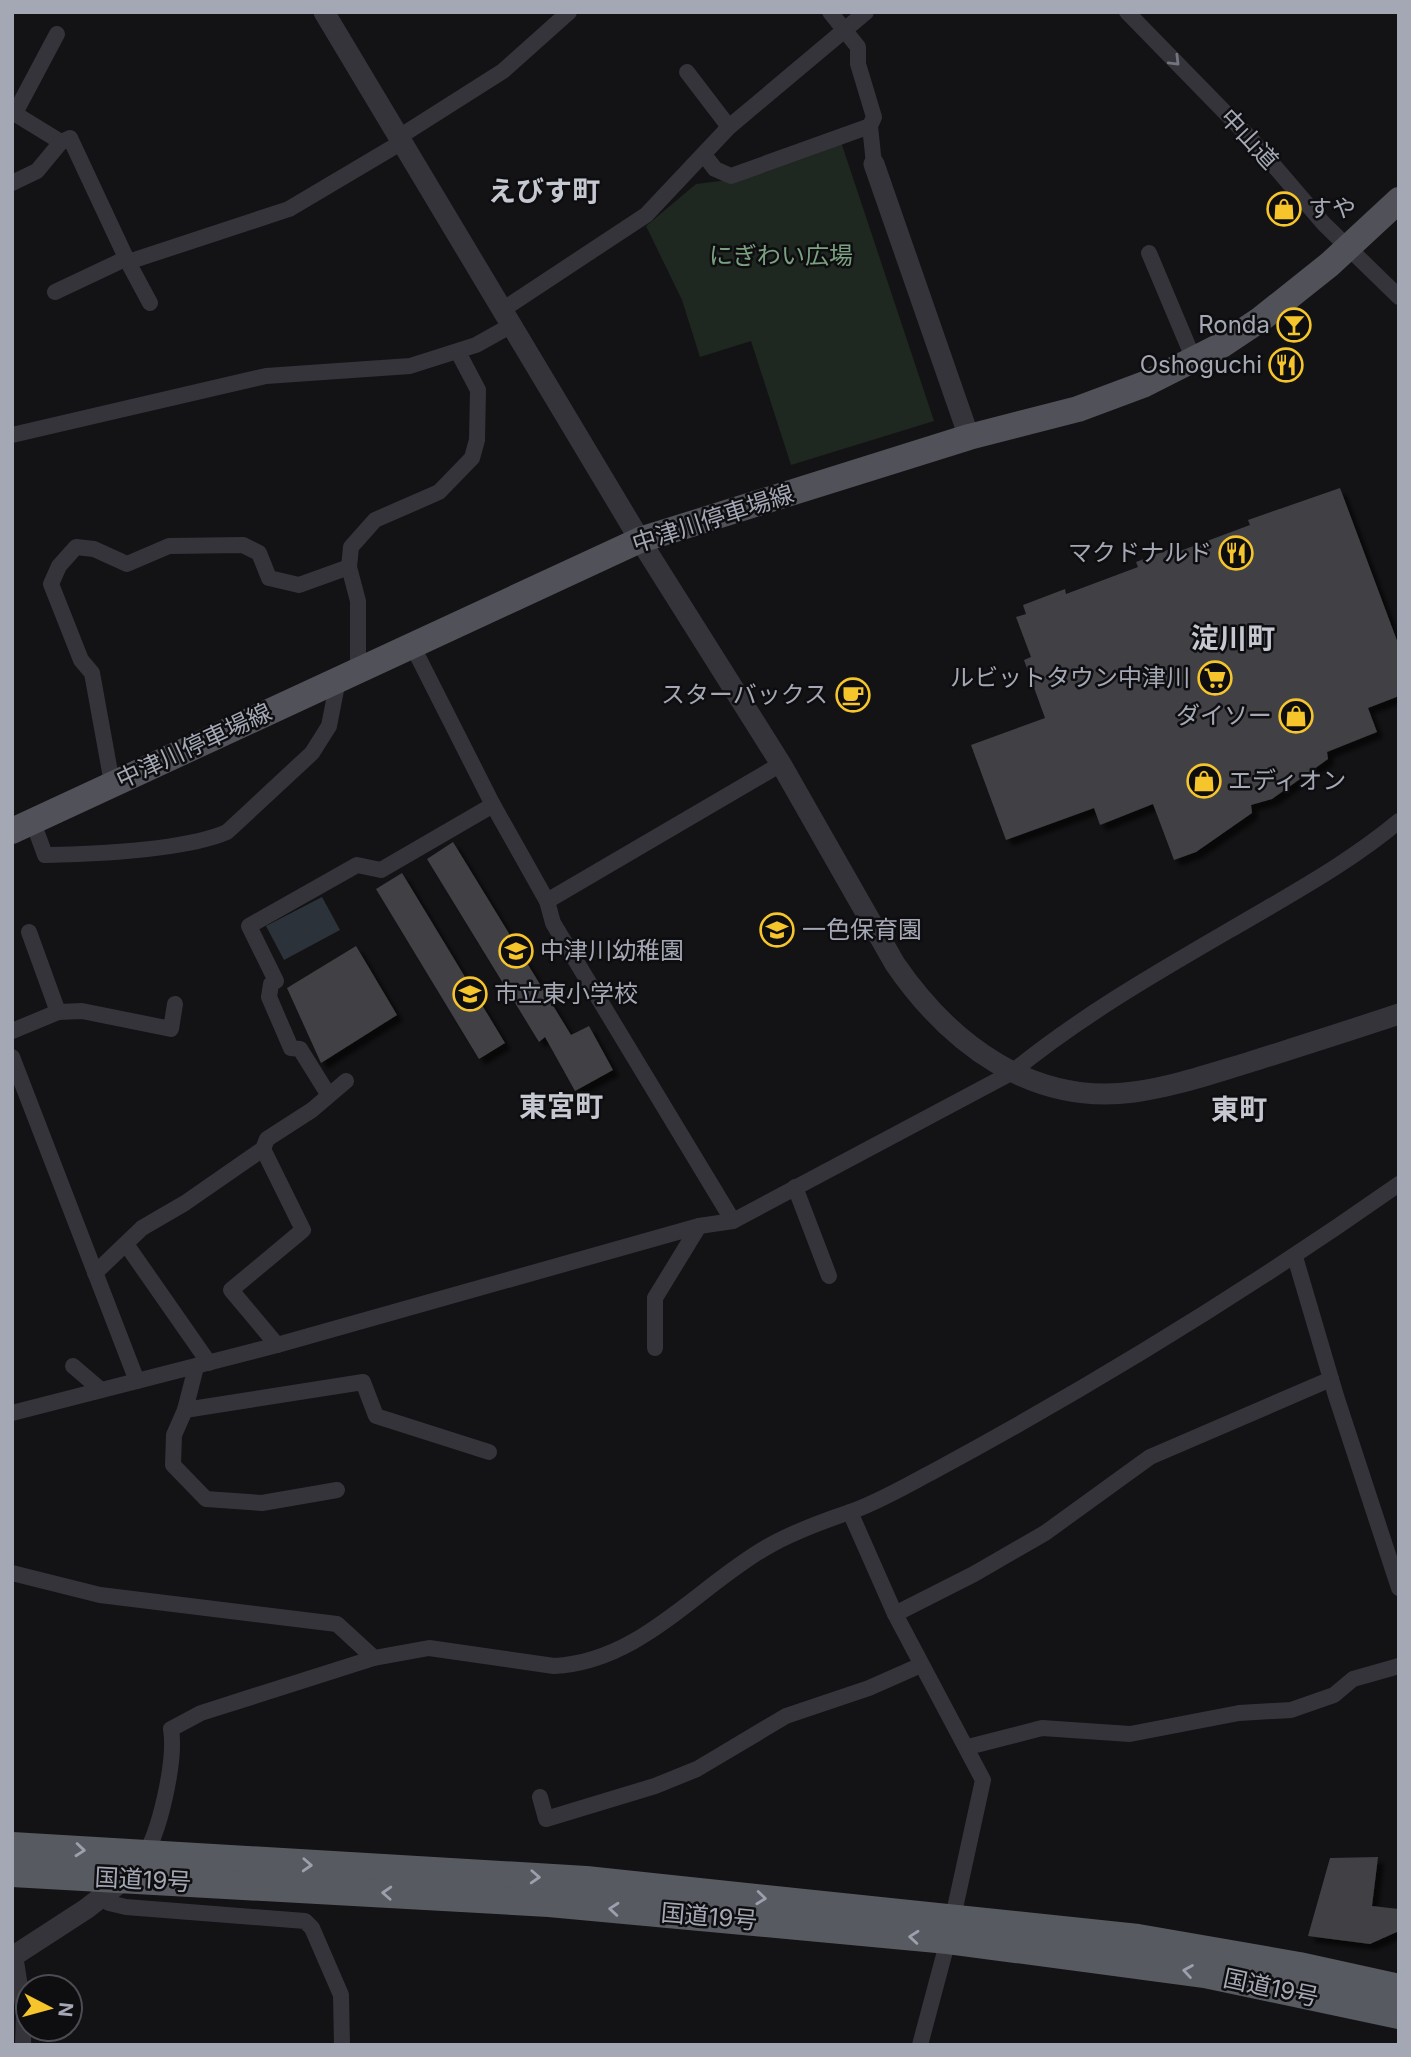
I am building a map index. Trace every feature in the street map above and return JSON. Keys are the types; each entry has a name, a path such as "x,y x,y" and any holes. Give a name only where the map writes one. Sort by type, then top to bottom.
{"highway":[{"name":"国道19号","path":"12,1846 144,1856 586,1880 949,1929 1205,1974 1399,2015"},
{"name":"国道19号","path":"12,1873 1138,1938 1299,1966 1399,1988"}],"main road":[{"name":"中津川停車場線","path":"23,826 640,540 968,437 1078,409 1145,384 1194,360 1261,319 1399,201"}],"street":[{"path":"324,12 640,540 781,764 911,988 969,1046 1011,1073 1055,1089 1087,1094 1133,1092 1194,1079 1399,1014"},
{"path":"55,292 128,260 289,209 503,71 569,12"},
{"path":"830,12 858,47 858,64 874,117 870,126 874,164 968,437"},
{"path":"12,435 266,376 392,369 458,352 646,215 705,156 729,127 866,12"},
{"name":"中山道","path":"1127,12 1252,140 1348,247 1399,297"},
{"path":"57,34 14,112 61,142"},
{"path":"687,72 729,127"},
{"path":"705,156 715,169 731,176 870,126"},
{"path":"12,183 37,171 61,142 70,138 150,303"},
{"path":"1149,253 1194,360"},
{"path":"23,826 45,855 121,851 213,838 227,832 312,753 329,726 348,675 358,601 349,567 351,547 375,520 439,492 471,458 477,440 478,390 458,352"},
{"path":"113,783 92,673 81,660 51,584 59,566 76,547 94,549 127,564 169,546 243,545 259,553 269,578 299,585 349,567"},
{"path":"412,645 493,805 547,901 553,923 733,1221"},
{"path":"547,901 781,764"},
{"path":"328,1094 300,1049 291,1048 268,997 271,984 276,981 249,926 357,864 381,870 493,805"},
{"path":"12,1413 277,1345 699,1226 733,1221 1011,1073 1044,1045 1138,984 1362,852 1399,821"},
{"path":"29,932 58,1012"},
{"path":"12,1031 58,1012 82,1011 171,1029 175,1004"},
{"path":"12,1057 137,1381"},
{"path":"95,1273 142,1228 263,1149 267,1139 312,1110 346,1081"},
{"path":"263,1149 303,1230 231,1290 277,1345"},
{"path":"23,2045 24,2012 14,1956 102,1896 125,1878 144,1856 168,1784 173,1744 171,1729 201,1713 374,1658 429,1648 554,1667 599,1658 640,1638 768,1546 850,1512 933,1471 1042,1411 1295,1257 1399,1184"},
{"path":"795,1187 829,1276"},
{"path":"655,1348 655,1298 699,1226"},
{"path":"126,1244 203,1365"},
{"path":"1295,1257 1331,1379 1399,1588"},
{"path":"203,1365 174,1434 173,1465 206,1499 262,1503 337,1490"},
{"path":"73,1366 101,1390"},
{"path":"895,1614 974,1574 1045,1532 1150,1457 1331,1379"},
{"path":"185,1410 363,1382 376,1416 489,1452"},
{"path":"850,1512 895,1614 968,1747 983,1780 979,1811 920,2045"},
{"path":"12,1573 100,1595 337,1624 374,1658"},
{"path":"540,1797 546,1819 656,1786 697,1769 786,1716 869,1688 921,1665"},
{"path":"968,1747 1042,1728 1130,1734 1239,1713 1291,1710 1334,1695 1353,1679 1399,1666"},
{"path":"102,1896 109,1903 126,1907 305,1921 312,1928 341,1995 342,2045"}],"green space":[{"name":"にぎわい広場","path":"841,142 934,421 791,465 751,341 700,357 682,300 646,226 696,184 728,180"}],"shaded area":[{"path":"322,897 340,930 284,960 266,926"}],"building":[{"name":"ルビットタウン中津川","path":"1340,488 1399,646 1399,696 1368,708 1377,732 1327,752 1328,759 1272,799 1251,805 1252,813 1196,852 1174,860 1153,804 1100,825 1094,808 1006,840 971,745 1045,718 1024,660 1031,657 1016,617 1026,614 1023,605 1065,589 1066,594 1138,567 1136,562 1178,546 1180,551 1250,525 1248,520"},
{"path":"453,842 571,1035 589,1026 613,1070 575,1091 545,1037 539,1042 427,859"},
{"path":"402,873 505,1043 479,1059 376,889"},
{"path":"356,946 397,1015 321,1063 287,988"},
{"path":"1378,1857 1372,1906 1399,1909 1399,1931 1370,1944 1308,1936 1330,1858"}],"place":[{"name":"すや","path":"1284,209"},
{"name":"Ronda","path":"1294,325"},
{"name":"Oshoguchi","path":"1286,365"},
{"name":"マクドナルド","path":"1236,553"},
{"name":"ルビットタウン中津川","path":"1215,678"},
{"name":"スターバックス","path":"853,695"},
{"name":"ダイソー","path":"1296,716"},
{"name":"エディオン","path":"1204,781"},
{"name":"一色保育園","path":"777,930"},
{"name":"中津川幼稚園","path":"516,951"},
{"name":"市立東小学校","path":"470,994"}],"district":[{"name":"えびす町","path":"544,191"},
{"name":"淀川町","path":"1233,638"},
{"name":"東宮町","path":"561,1106"},
{"name":"東町","path":"1239,1109"}]}
